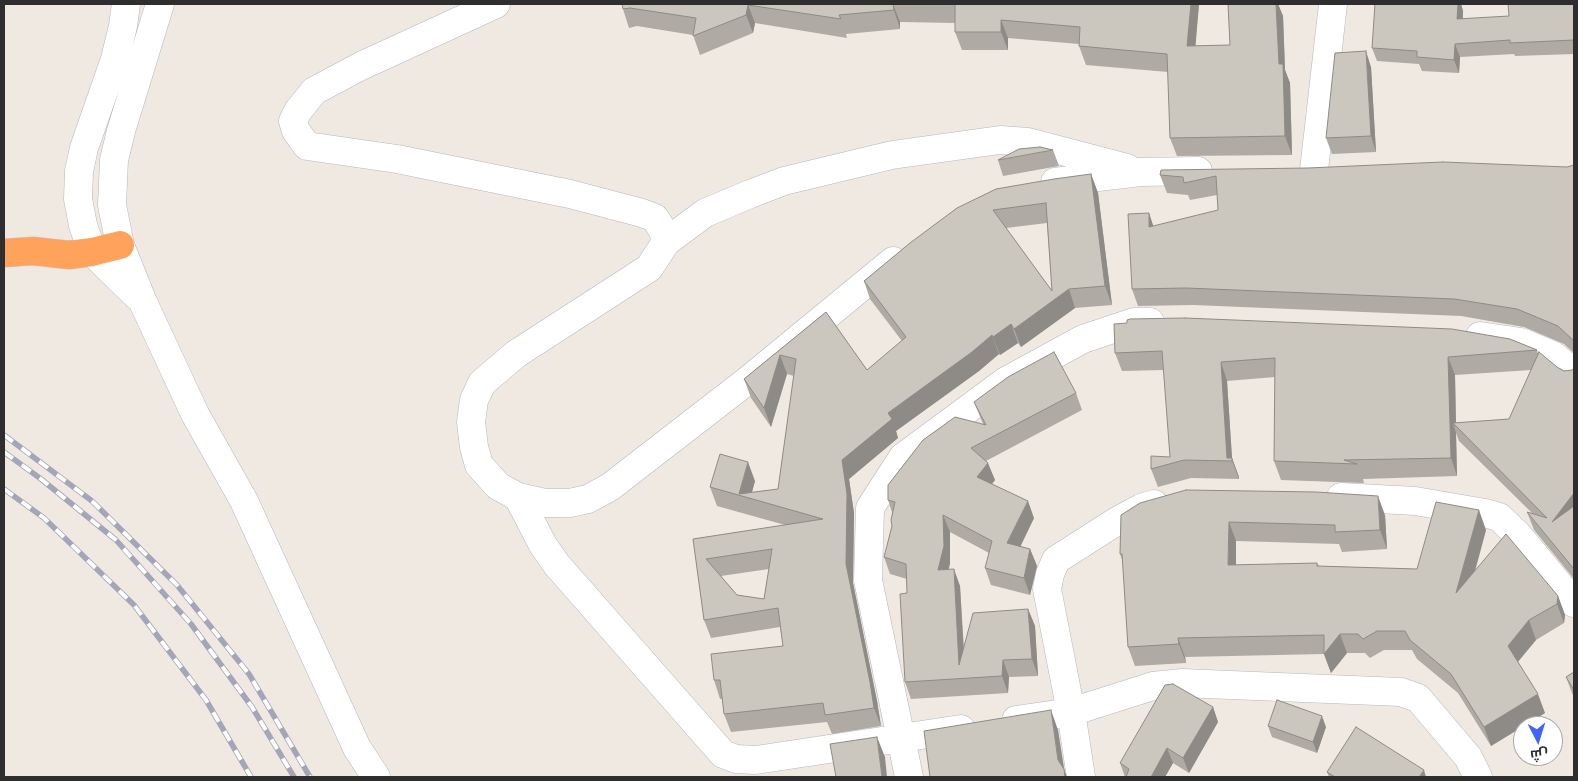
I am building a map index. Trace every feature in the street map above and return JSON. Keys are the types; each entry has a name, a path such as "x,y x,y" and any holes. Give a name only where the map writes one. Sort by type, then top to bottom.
{"highway":[{"path":"4,253 33,251 69,255 120,245"}],"street":[{"path":"126,4 115,60 84,148 79,171 78,200 79,210 92,252 123,284 142,300"},
{"path":"160,4 114,160 112,205 120,245 142,300 196,414 244,501 357,748 376,777"},
{"path":"496,4 361,66 314,91 298,111 293,121 302,141 307,146 397,159 570,194 642,213 655,218 663,231 666,242"},
{"path":"1314,170 1333,4"},
{"path":"914,244 747,382 610,487 588,499 570,503 545,503 518,497 498,486 479,465 474,447 472,415 474,400 482,383 516,354 649,268 666,242 704,213 784,181 892,155 1000,140 1028,142 1141,172"},
{"path":"1285,170 1343,169"},
{"path":"1032,186 1141,172 1227,171"},
{"path":"909,777 868,580 870,508 903,457 1006,381 1083,339 1134,322 1173,322"},
{"path":"1460,332 1521,342 1554,356 1574,373"},
{"path":"1314,496 1415,501 1499,517 1517,534 1574,603"},
{"path":"518,497 543,545 557,565 723,754 736,759 756,760 1072,712 1153,686 1182,683 1401,692 1418,698 1468,757 1478,777"},
{"path":"1081,777 1072,712 1047,589 1050,574 1056,560 1141,508 1176,498"}],"building":[{"path":"622,4 893,4 894,10 839,15 841,19 748,5 746,15 693,36 696,18 630,8 623,9"},
{"path":"955,4 1191,4 1187,46 1230,45 1228,4 1276,4 1279,64 1283,64 1285,136 1170,138 1167,54 1079,46 1080,27 1001,20 1001,32 955,32"},
{"path":"1375,4 1458,4 1457,19 1509,16 1508,4 1574,4 1574,40 1510,43 1510,40 1455,44 1454,60 1417,57 1417,51 1372,48"},
{"path":"1366,51 1371,136 1326,138 1335,53"},
{"path":"1040,147 1053,150 998,160 1019,149"},
{"path":"1443,162 1567,167 1574,165 1574,341 1558,326 1517,309 1454,299 1186,288 1132,289 1128,214 1149,213 1149,227 1218,210 1216,176 1184,183 1183,177 1160,175 1161,170 1308,168"},
{"path":"1091,174 1105,286 1069,289 1014,329 1011,324 993,337 992,335 972,352 888,413 892,419 842,460 847,494 846,564 874,708 825,715 823,703 724,714 720,680 714,680 711,654 783,646 778,608 704,620 693,539 823,519 710,487 720,454 748,462 739,494 778,489 796,359 780,355 764,408 744,379 826,312 867,370 906,337 864,281 957,208 996,189","holes":["1046,203 1052,291 993,210","772,549 764,599 737,595 706,559"]},
{"path":"1185,318 1452,329 1510,339 1537,350 1448,357 1451,458 1344,460 1357,464 1274,461 1275,358 1221,362 1227,458 1232,458 1232,461 1184,460 1151,469 1151,456 1170,457 1162,351 1115,353 1114,324 1127,323 1127,320 1130,319"},
{"path":"1054,352 1076,393 971,448 988,463 977,477 1028,501 1007,543 1030,549 1024,578 985,568 992,541 943,515 944,546 938,570 954,569 959,665 973,613 1028,609 1032,659 1003,660 1002,676 905,682 900,594 907,593 906,564 884,557 892,526 891,520 895,502 888,500 888,485 923,440 955,417 986,425 974,402 1008,377"},
{"path":"1539,352 1564,371 1574,369 1574,493 1552,522 1574,506 1574,569 1527,512 1547,518 1453,423 1509,419"},
{"path":"1186,490 1316,492 1378,496 1380,530 1335,532 1335,525 1229,522 1228,565 1317,563 1317,566 1417,569 1436,502 1479,510 1456,593 1506,534 1558,596 1557,604 1529,620 1508,646 1538,694 1484,727 1451,674 1410,640 1405,631 1377,631 1363,639 1358,634 1340,634 1324,654 1324,635 1178,638 1179,644 1128,647 1122,554 1120,554 1121,515 1140,503"},
{"path":"1574,672 1574,690 1566,677"},
{"path":"1173,684 1213,707 1183,758 1167,748 1151,777 1126,777 1129,769 1120,763 1165,685"},
{"path":"1277,700 1322,716 1313,742 1268,726"},
{"path":"1051,710 1058,760 1064,769 1065,777 930,777 924,731"},
{"path":"1356,727 1424,770 1419,777 1335,777 1327,772"},
{"path":"877,737 882,777 836,777 830,744"}],"railway":[{"path":"4,435 92,501 177,585 249,674 310,777"},
{"path":"4,452 41,479 116,540 191,624 252,707 294,777"},
{"path":"4,489 44,518 134,605 206,700 251,777"}]}
